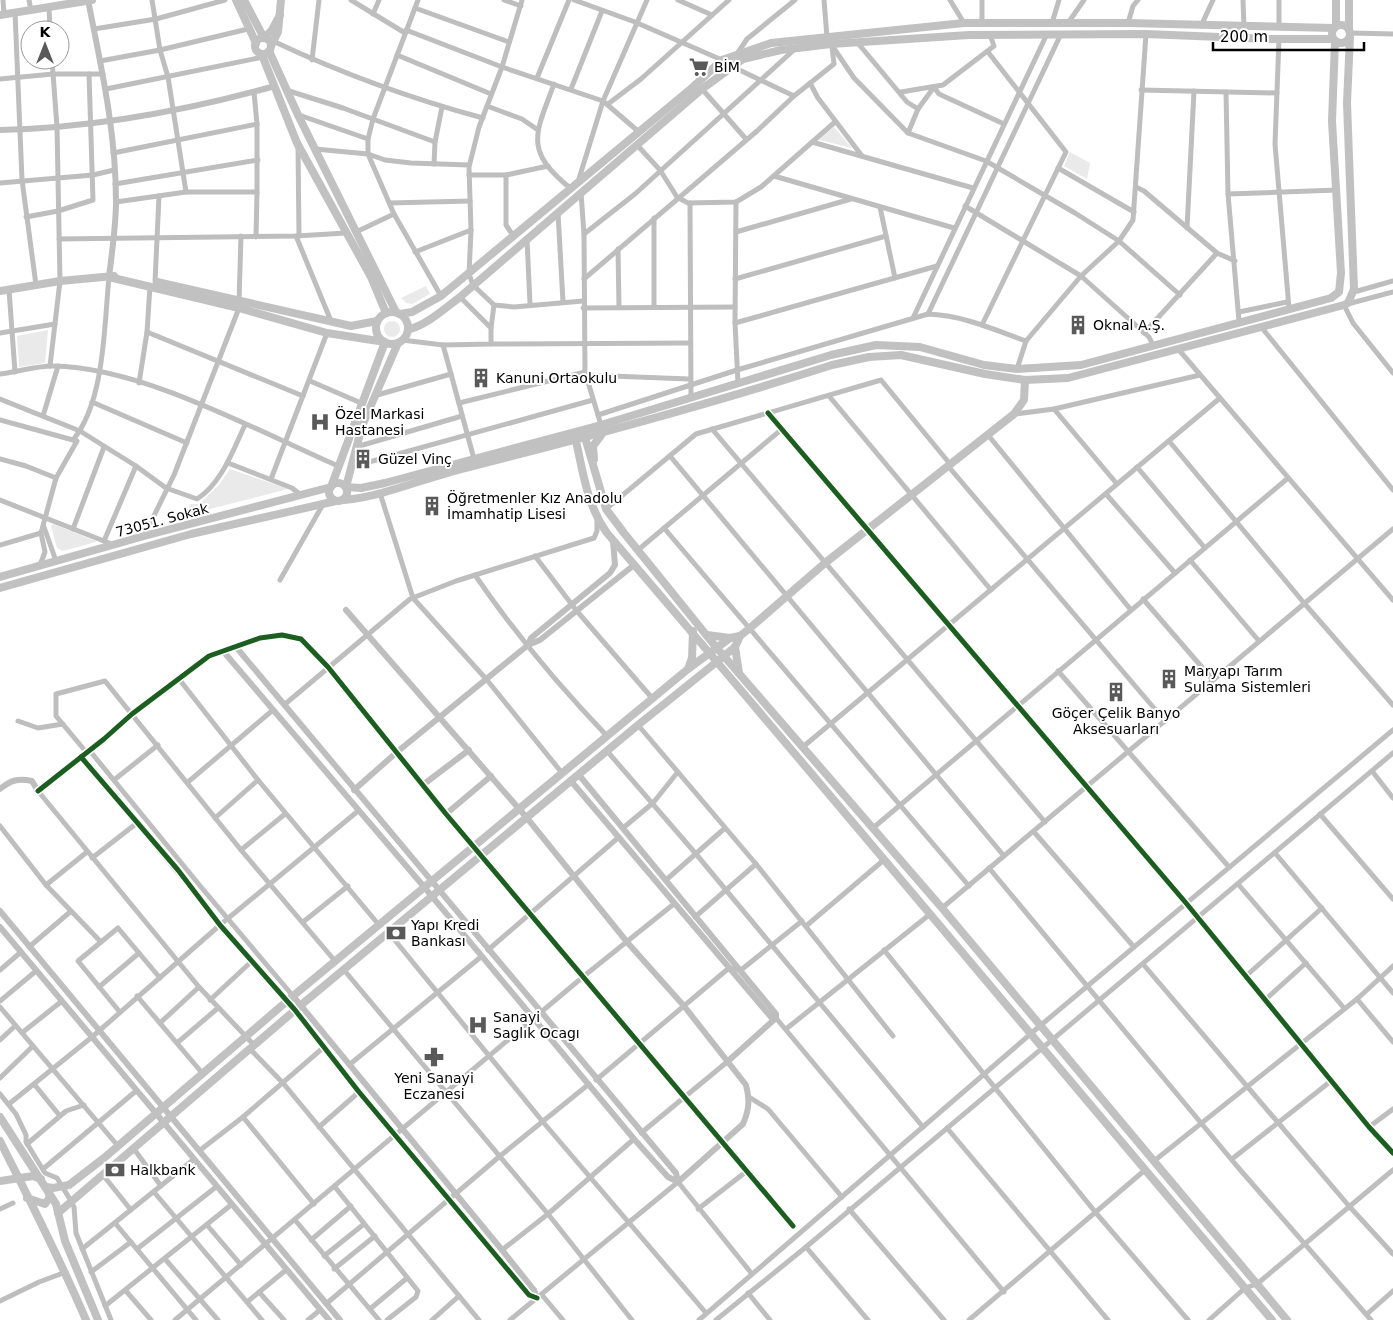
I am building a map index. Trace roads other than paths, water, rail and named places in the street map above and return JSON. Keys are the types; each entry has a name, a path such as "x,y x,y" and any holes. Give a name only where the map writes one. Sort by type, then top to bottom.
{"main road":[{"path":"2,14 49,8 58,3 89,0"},
{"path":"236,0 256,44"},
{"path":"244,0 264,38 269,41 268,50 275,86 298,143 370,277 386,313"},
{"path":"281,0 280,15 268,50 356,232 398,313 406,320 408,329 400,341 355,447 346,487 347,495 344,500"},
{"path":"0,588 191,534 322,506 336,501 364,498 457,470 560,444 582,430 832,355 876,345 920,347 984,365 1017,369 1081,365 1239,321 1288,305 1331,298 1339,292 1341,273 1332,120 1334,40 1331,33 1335,27 1336,0"},
{"path":"331,487 340,483 346,487 365,487 474,458 575,436 585,438 602,434 832,365 869,356 901,355 985,374 1025,380 1068,378 1344,306 1354,292 1347,102 1350,33 1349,0"},
{"path":"1324,27 1334,21 1336,14"},
{"path":"268,50 256,51 256,44 258,39 264,38 272,30 280,15"},
{"path":"0,291 60,281 118,275 239,305 351,326 377,321 386,313 412,312 441,296 470,274 722,60 736,54 771,44 829,40 964,23 1128,23 1244,27 1335,27 1342,24 1350,33"},
{"path":"408,329 414,328 439,313 460,297 702,89 730,66 752,56 829,40 857,42 990,34 1146,34 1279,40 1323,39 1344,42 1350,33"},
{"path":"1323,39 1329,41 1334,50"},
{"path":"239,305 327,333 385,342 400,341"},
{"path":"377,321 378,335 385,342"},
{"path":"336,501 330,495 337,466 385,342"},
{"path":"58,1213 298,1007 735,647 740,636 825,563 1014,414 1024,400 1025,380"},
{"path":"582,430 606,509 638,550 716,647 804,746 942,908 1287,1320"},
{"path":"598,483 593,446 602,434"},
{"path":"575,436 586,485"},
{"path":"560,444 566,444 574,452 597,519 613,540 885,859 929,915 1272,1320"},
{"path":"311,493 328,483 337,466"},
{"path":"350,469 351,480 365,487"},
{"name":"73051. Sokak","path":"0,578 144,536 331,487"},
{"path":"688,669 692,658 692,632"},
{"path":"707,635 730,638 740,636"},
{"path":"47,1187 62,1188 69,1185 118,1146 334,961 425,888 652,698 730,638"},
{"path":"735,647 739,673"},
{"path":"691,682 713,672 720,672 730,678"},
{"path":"0,1117 47,1187 58,1213 65,1241 98,1320"},
{"path":"0,1141 27,1198 66,1272 86,1320"},
{"path":"0,1181 33,1176 41,1179"},
{"path":"27,1198 41,1204 48,1203 50,1197 47,1187"}],"street":[{"path":"2,14 3,0"},
{"path":"30,0 31,11"},
{"path":"72,440 80,432 92,402 99,371 116,202 106,90 89,0"},
{"path":"152,0 160,50 168,77 186,192"},
{"path":"94,29 156,19 225,0"},
{"path":"312,60 319,0"},
{"path":"351,0 406,31 502,67 606,102 639,132"},
{"path":"373,14 378,0"},
{"path":"418,0 373,119 368,139 368,154 394,214 441,296"},
{"path":"504,0 522,3 469,164 472,230 470,274 473,285 494,305 514,307 563,302 583,305 735,307"},
{"path":"537,78 569,0"},
{"path":"574,0 635,22 722,60"},
{"path":"578,183 635,22 647,0"},
{"path":"679,0 712,15"},
{"path":"606,102 641,79 730,0"},
{"path":"736,54 747,39 795,0"},
{"path":"584,279 794,96 834,64 824,0"},
{"path":"950,0 964,23"},
{"path":"982,0 982,24"},
{"path":"1052,22 1059,0"},
{"path":"1068,23 1084,0"},
{"path":"1128,23 1138,0"},
{"path":"1201,26 1213,0"},
{"path":"1243,0 1244,27"},
{"path":"1279,0 1279,27"},
{"path":"49,8 50,20"},
{"path":"415,8 509,42"},
{"path":"571,89 602,11"},
{"path":"15,12 22,180 36,285"},
{"path":"100,61 160,50 248,29"},
{"path":"1350,33 1393,34"},
{"path":"901,92 943,85 994,46 990,34"},
{"path":"913,318 1047,34"},
{"path":"928,314 1061,34"},
{"path":"1017,369 1026,341 1081,276 1119,241 1130,225 1134,212 1146,34"},
{"path":"829,40 854,78 908,133 986,161 1045,195 1119,241 1180,295"},
{"path":"1239,312 1288,305 1275,144 1279,40"},
{"path":"857,42 901,92 907,102 918,109"},
{"path":"584,234 635,194 660,170 726,114 796,48"},
{"path":"106,90 168,77 268,50 312,60 442,107 483,118"},
{"path":"982,325 1066,152 988,52"},
{"path":"396,55 491,94"},
{"path":"730,66 794,96"},
{"path":"50,366 60,281 57,127 53,70"},
{"path":"0,79 53,74 103,74"},
{"path":"26,217 58,211 94,200 89,74"},
{"path":"810,83 835,122 862,156"},
{"path":"554,84 538,130 537,148 548,166 570,188"},
{"path":"0,130 57,127 110,121 213,103 275,86"},
{"path":"908,133 918,109 934,87"},
{"path":"934,87 939,94 1004,124"},
{"path":"702,89 726,114 746,139"},
{"path":"1141,90 1277,93"},
{"path":"289,91 435,142"},
{"path":"1187,228 1194,91"},
{"path":"254,92 258,160 256,237"},
{"path":"1226,92 1228,194 1239,321"},
{"path":"487,106 522,119 538,130"},
{"path":"434,164 435,142 442,107"},
{"path":"298,115 368,139"},
{"path":"637,145 660,170 677,197 690,203 736,202 761,187 835,122"},
{"path":"113,153 257,124"},
{"path":"812,142 973,188"},
{"path":"298,143 298,236 331,321"},
{"path":"315,149 368,154 385,160 434,164 469,164"},
{"path":"115,184 258,160"},
{"path":"469,175 506,175 548,166"},
{"path":"1058,168 1134,212"},
{"path":"0,183 92,175 114,170"},
{"path":"506,175 506,225 514,237"},
{"path":"774,176 954,228"},
{"path":"1136,187 1144,191 1217,253 1235,261"},
{"path":"1228,194 1337,190"},
{"path":"116,202 186,192 257,192"},
{"path":"581,192 584,234 583,305 585,373 601,425"},
{"path":"139,383 148,332 159,196"},
{"path":"736,232 851,198"},
{"path":"390,202 470,202"},
{"path":"736,202 735,323 738,383"},
{"path":"690,203 691,306 689,382 691,398"},
{"path":"965,206 1081,276 1144,333 1153,345"},
{"path":"880,207 895,278"},
{"path":"558,213 563,302"},
{"path":"356,232 394,214"},
{"path":"654,218 654,306"},
{"path":"415,252 472,230"},
{"path":"59,239 256,237 346,233"},
{"path":"144,536 174,475 239,305 241,236"},
{"path":"735,279 886,236"},
{"path":"527,238 530,304"},
{"path":"618,248 619,306"},
{"path":"1144,333 1217,253"},
{"path":"735,323 936,266"},
{"path":"1354,292 1393,281"},
{"path":"9,290 15,372"},
{"path":"1393,292 1344,306 1353,323 1393,372"},
{"path":"460,297 491,328"},
{"path":"491,344 494,305"},
{"path":"598,415 689,382 737,370 928,314 941,314 982,325 1026,341"},
{"path":"0,334 55,324"},
{"path":"1262,328 1393,490"},
{"path":"148,332 304,396"},
{"path":"271,479 327,333"},
{"path":"400,341 443,345 690,344"},
{"path":"443,345 474,458"},
{"path":"1179,350 1393,600"},
{"path":"0,374 50,366 99,371 201,404 337,466"},
{"path":"43,416 58,366"},
{"path":"459,403 585,373 689,382"},
{"path":"377,395 451,374"},
{"path":"1014,414 1054,409 1200,374"},
{"path":"606,509 696,434 881,380 1026,560 1165,721"},
{"path":"310,381 361,403"},
{"path":"829,396 991,590"},
{"path":"804,746 1220,398"},
{"path":"0,400 80,432 136,466 166,488 197,499 206,493 228,463 245,425"},
{"path":"350,469 593,400"},
{"path":"92,402 187,443"},
{"path":"1054,409 1117,484"},
{"path":"768,413 1186,903 1369,1127 1393,1153"},
{"path":"355,447 462,416"},
{"path":"0,420 76,441 56,478 41,533 45,552 40,565"},
{"path":"712,429 1045,822"},
{"path":"638,550 782,430"},
{"path":"988,435 1131,610"},
{"path":"1169,441 1304,603 1393,705"},
{"path":"73,529 104,447"},
{"path":"670,456 1004,856"},
{"path":"0,459 26,466 56,478"},
{"path":"228,463 292,488 301,496"},
{"path":"104,541 136,466"},
{"path":"1137,467 1205,548"},
{"path":"873,828 1288,478"},
{"path":"380,493 414,598 487,680 562,773"},
{"path":"1106,494 1175,573"},
{"path":"0,500 115,545"},
{"path":"280,580 322,506"},
{"path":"284,705 367,634 414,598 476,575 594,538 597,531 597,519"},
{"path":"44,527 56,561"},
{"path":"664,528 969,886"},
{"path":"942,908 1393,529"},
{"path":"0,545 41,533"},
{"path":"0,538 8,542"},
{"path":"574,607 610,573 615,565 613,540"},
{"path":"535,556 574,607 652,698"},
{"path":"1190,560 1259,641"},
{"path":"354,790 397,752 528,645 531,638 634,565"},
{"path":"476,575 500,612 607,736"},
{"path":"1144,599 1213,680"},
{"path":"346,610 469,750 574,875 627,942 684,1006 746,1085 749,1097 748,1113 743,1124 724,1143 629,1224 510,1320"},
{"path":"38,791 86,754 132,714 209,656 260,638 282,634 306,642 424,784 446,814 640,1042 793,1226"},
{"path":"236,647 596,1080 676,1173 678,1182 698,1209 752,1274"},
{"path":"223,651 425,888 634,1138 668,1177 678,1182"},
{"path":"1058,671 1229,867"},
{"path":"178,679 258,780 379,924"},
{"path":"334,961 241,850 105,681 56,694 56,716 137,823 178,870 220,925 252,961 298,1007 402,1129 539,1296 563,1320"},
{"path":"188,782 273,710"},
{"path":"18,721 38,728 63,724"},
{"path":"638,725 756,864 849,978 893,1036"},
{"path":"698,1320 1040,1024 1134,948 1393,730"},
{"path":"114,780 158,745"},
{"path":"424,784 469,750"},
{"path":"607,751 696,854 923,1127"},
{"path":"716,1320 1100,1001 1393,753"},
{"path":"86,754 114,780 228,918 290,999"},
{"path":"1372,771 1393,798"},
{"path":"623,828 653,803 677,773"},
{"path":"579,775 741,970 776,1014 776,1018 889,1156 1004,1292"},
{"path":"446,814 491,776"},
{"path":"0,789 15,779 32,781 87,852 178,962 245,1037 354,1171 480,1320"},
{"path":"215,818 258,780"},
{"path":"571,781 620,836 771,1017 776,1018"},
{"path":"9,1104 53,1070 228,918 358,810"},
{"path":"241,850 286,814"},
{"path":"1320,814 1393,899"},
{"path":"92,858 137,823"},
{"path":"0,826 2,833 46,885 101,942"},
{"path":"666,880 725,828"},
{"path":"1034,832 1134,948"},
{"path":"488,950 620,836"},
{"path":"46,885 87,852"},
{"path":"1275,853 1393,993"},
{"path":"596,1080 729,968 741,970 771,945 804,924 885,859"},
{"path":"695,916 756,864"},
{"path":"989,868 1232,1159 1371,1320"},
{"path":"1238,884 1344,1008"},
{"path":"303,922 348,886"},
{"path":"175,1320 584,976 675,903"},
{"path":"1246,976 1322,908"},
{"path":"0,912 340,1320"},
{"path":"29,947 70,912"},
{"path":"786,1029 929,915"},
{"path":"0,927 328,1320"},
{"path":"119,1012 78,961 118,928 160,978"},
{"path":"389,933 543,1122 706,1313"},
{"path":"884,950 1096,1213 1188,1320"},
{"path":"0,970 21,952"},
{"path":"99,987 140,953"},
{"path":"348,1066 482,956"},
{"path":"210,1000 252,961"},
{"path":"1265,1000 1306,963"},
{"path":"1143,964 1280,1122 1349,1206 1393,1254"},
{"path":"1154,1161 1357,999 1393,966"},
{"path":"0,1001 36,970"},
{"path":"344,970 548,1214 632,1320"},
{"path":"160,1023 199,987"},
{"path":"137,996 203,1074"},
{"path":"1357,999 1393,1042"},
{"path":"22,1032 62,1001"},
{"path":"298,1007 324,1048 359,1092 529,1295 539,1296"},
{"path":"0,1008 118,1146"},
{"path":"177,1043 218,1008"},
{"path":"641,1133 727,1062 776,1018"},
{"path":"0,1040 15,1026"},
{"path":"0,1078 33,1046"},
{"path":"199,1151 243,1117 324,1048"},
{"path":"1232,1159 1331,1081"},
{"path":"34,1084 60,1116"},
{"path":"326,1304 386,1251 450,1201 500,1156 590,1084"},
{"path":"43,1170 136,1091"},
{"path":"320,1127 359,1092"},
{"path":"0,1094 9,1104 26,1135 27,1144 43,1170 45,1173 57,1178 74,1207 76,1233 111,1320"},
{"path":"749,1097 768,1109 842,1197"},
{"path":"27,1144 66,1111 84,1105"},
{"path":"1369,1127 1393,1110"},
{"path":"243,1117 314,1204"},
{"path":"947,1128 1108,1320"},
{"path":"502,1250 548,1214 634,1138"},
{"path":"134,1149 161,1186"},
{"path":"82,1249 194,1160"},
{"path":"969,1320 1145,1170"},
{"path":"1208,1320 1245,1288 1257,1284 1393,1170"},
{"path":"698,1209 747,1171"},
{"path":"103,1175 131,1210"},
{"path":"136,1249 216,1187"},
{"path":"335,1187 418,1291 416,1298 387,1320"},
{"path":"154,1192 260,1318 254,1320"},
{"path":"0,1210 13,1203"},
{"path":"105,1306 231,1205"},
{"path":"311,1240 351,1206"},
{"path":"849,1209 944,1320"},
{"path":"295,1220 334,1269 380,1320"},
{"path":"115,1223 196,1320"},
{"path":"324,1256 364,1224"},
{"path":"207,1225 241,1265"},
{"path":"334,1269 375,1236"},
{"path":"91,1272 130,1242"},
{"path":"806,1247 868,1320"},
{"path":"165,1259 218,1320"},
{"path":"247,1302 286,1270"},
{"path":"0,1301 39,1282 66,1272"},
{"path":"370,1309 407,1278"},
{"path":"126,1291 151,1320"},
{"path":"259,1292 284,1320"},
{"path":"1367,1314 1393,1292"},
{"path":"748,1293 770,1320"},
{"path":"432,1320 459,1296"},
{"path":"308,1320 320,1310"}],"place":[{"name":"BİM","path":"699,67"},
{"name":"Oknal A.Ş.","path":"1078,325"},
{"name":"Kanuni Ortaokulu","path":"481,378"},
{"name":"Özel Markasi Hastanesi","path":"320,422"},
{"name":"Güzel Vinç","path":"363,459"},
{"name":"Öğretmenler Kız Anadolu İmamhatip Lisesi","path":"432,506"},
{"name":"Maryapı Tarım Sulama Sistemleri","path":"1169,679"},
{"name":"Göçer Çelik Banyo Aksesuarları","path":"1116,692"},
{"name":"Yapı Kredi Bankası","path":"396,933"},
{"name":"Sanayi Saglık Ocagı","path":"478,1025"},
{"name":"Yeni Sanayi Eczanesi","path":"434,1057"},
{"name":"Halkbank","path":"115,1170"}]}
